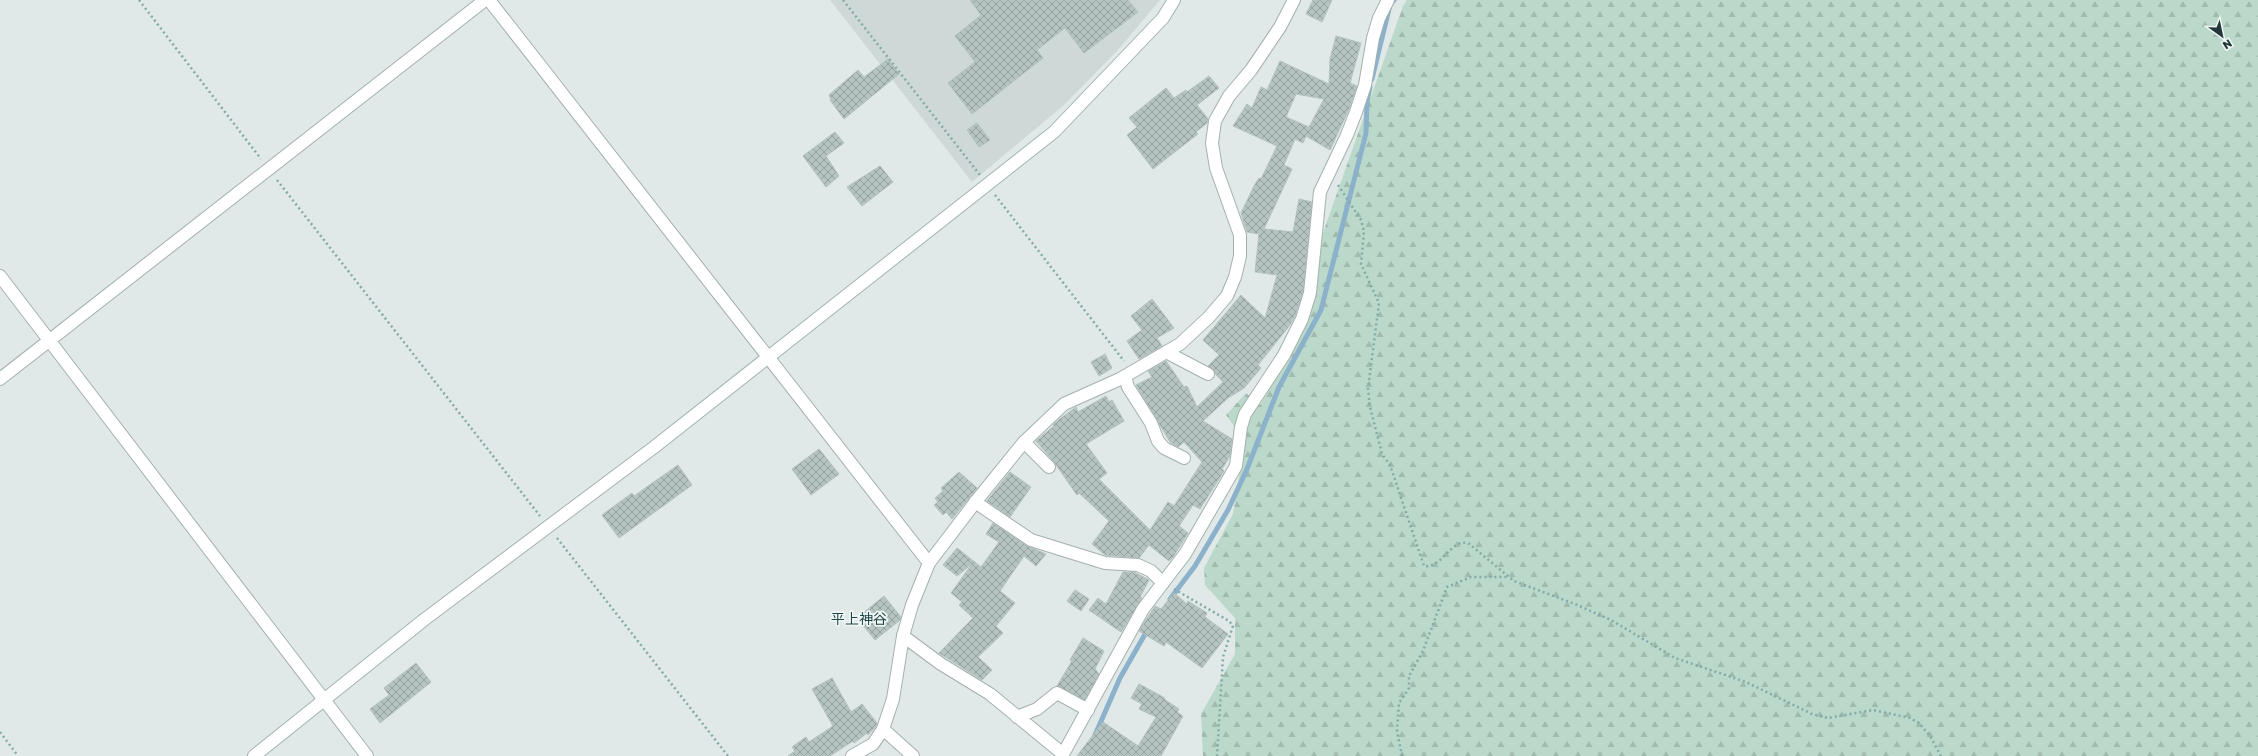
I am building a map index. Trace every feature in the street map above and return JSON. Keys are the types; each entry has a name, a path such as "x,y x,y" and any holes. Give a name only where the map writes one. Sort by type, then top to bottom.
{"street":[{"path":"0,379 485,0"},
{"path":"489,0 929,563"},
{"path":"254,756 425,620 653,448 767,356 1054,132 1163,18 1174,0"},
{"path":"852,756 873,744 884,729 893,699 903,636 912,605 929,563 975,502 1024,442 1064,404 1125,376 1180,344 1209,317 1227,296 1235,277 1240,256 1240,235 1216,168 1212,143 1214,121 1229,96 1251,70 1280,27 1294,0"},
{"path":"903,636 941,664 990,694 1062,755 1143,609 1185,554 1236,466 1241,426 1246,414 1284,355 1302,319 1310,293 1320,192 1348,135 1365,85 1373,38 1379,18 1388,0"},
{"path":"0,276 367,756"},
{"path":"1166,352 1208,374"},
{"path":"1125,376 1128,387 1151,423 1158,441 1164,448 1184,458"},
{"path":"1024,442 1049,467"},
{"path":"975,502 1031,540 1105,563 1138,566 1151,571 1163,583"},
{"path":"1017,716 1037,709 1057,693 1088,710"},
{"path":"884,729 914,756"}],"path":[{"path":"139,0 268,169 728,756"},
{"path":"1329,172 1332,179 1357,212 1364,231 1361,264 1379,303 1376,338 1368,374 1370,407 1382,454 1390,465 1424,566 1433,565 1449,551 1464,542 1514,581 1575,604 1611,620 1675,658 1746,682 1812,714 1828,718 1873,710 1910,718 1919,723 1930,736 1941,756"},
{"path":"1402,756 1397,731 1399,703 1409,688 1409,676 1423,652 1447,587 1471,577 1508,577"},
{"path":"1163,583 1229,621 1233,626 1223,657 1217,756"},
{"path":"0,732 18,756"}],"shaded area":[{"path":"830,0 1160,0 1118,50 1064,105 972,182"}],"green space":[{"path":"1407,0 2258,0 2258,756 1203,756 1201,714 1235,654 1235,618 1205,585 1204,568 1233,514 1245,441 1226,415 1246,393 1260,405 1286,361 1325,227 1403,6"}],"building":[{"path":"970,0 1128,0 1138,12 1084,53 1065,28 1037,50 1043,58 972,114 948,83 975,62 955,36 981,15"},
{"path":"1313,0 1332,0 1322,22 1306,14"},
{"path":"1336,36 1361,43 1350,83 1357,86 1349,109 1330,150 1306,136 1303,143 1295,139 1284,165 1292,169 1264,229 1293,232 1299,199 1312,202 1303,292 1295,316 1290,325 1258,365 1261,368 1244,388 1228,398 1203,421 1232,439 1230,456 1222,469 1224,471 1200,509 1193,505 1179,526 1188,533 1173,557 1169,561 1149,545 1139,558 1105,555 1092,544 1109,521 1079,493 1077,495 1054,462 1036,441 1061,418 1076,407 1078,412 1106,396 1109,402 1112,400 1124,421 1086,444 1107,473 1099,479 1150,530 1168,502 1174,506 1202,462 1184,442 1178,447 1170,442 1136,385 1152,377 1148,371 1166,361 1184,387 1187,386 1197,407 1223,382 1208,366 1219,355 1203,340 1241,295 1265,318 1277,275 1255,272 1259,234 1247,232 1241,213 1255,184 1259,178 1261,179 1277,146 1233,126 1247,104 1252,108 1261,87 1267,90 1280,61 1329,84 1330,59","holes":["1296,94 1324,99 1309,127 1286,117"]},
{"path":"888,59 899,74 844,119 830,100 829,95 858,70 864,77"},
{"path":"1209,76 1219,88 1197,105 1208,119 1207,123 1196,132 1198,134 1153,169 1127,135 1137,127 1129,118 1166,88 1174,98 1186,90 1187,92"},
{"path":"977,123 990,140 979,147 967,130"},
{"path":"835,132 844,143 826,156 839,176 826,187 803,156"},
{"path":"880,166 893,182 862,206 847,187"},
{"path":"1152,299 1174,328 1157,338 1162,346 1139,359 1127,341 1142,330 1131,316"},
{"path":"1105,354 1112,368 1099,376 1091,362"},
{"path":"819,449 839,474 811,495 792,469"},
{"path":"678,465 692,485 619,538 602,515 632,493 634,496"},
{"path":"959,472 977,488 952,519 946,512 943,515 934,505 938,502 935,498 943,491 941,488"},
{"path":"1010,472 1031,487 1010,517 987,501"},
{"path":"993,523 1027,546 1046,554 1036,566 1024,556 1000,591 1015,603 996,626 1003,633 978,657 992,670 982,680 939,653 973,618 959,605 962,602 951,593 972,564 957,576 943,565 957,548 981,567 999,542 986,534"},
{"path":"1123,572 1134,572 1149,580 1140,597 1142,598 1121,632 1089,610 1098,598 1106,604"},
{"path":"1075,590 1089,599 1081,611 1067,601"},
{"path":"1174,593 1187,604 1188,601 1207,613 1205,617 1228,634 1202,668 1166,642 1164,646 1139,631 1155,606 1161,609"},
{"path":"884,596 901,617 900,620 875,640 857,618"},
{"path":"1083,638 1104,651 1095,669 1099,674 1085,700 1057,686 1072,661 1070,660"},
{"path":"416,663 431,682 380,723 370,709 389,695 384,688"},
{"path":"832,678 851,712 862,704 877,723 876,726 868,735 867,733 854,743 853,741 830,756 788,756 795,751 792,747 806,737 809,742 833,726 812,689"},
{"path":"1139,684 1165,698 1164,699 1179,709 1177,712 1183,716 1161,756 1077,756 1103,722 1138,746 1156,717 1139,709 1142,704 1131,698"}],"waterway":[{"path":"1372,79 1390,5 1394,0"},
{"path":"1170,599 1195,566 1228,510 1247,469 1279,387 1321,310 1366,133 1367,101 1370,87"},
{"path":"1095,735 1120,678 1148,629"}],"district":[{"name":"平上神谷","path":"859,619"}]}
